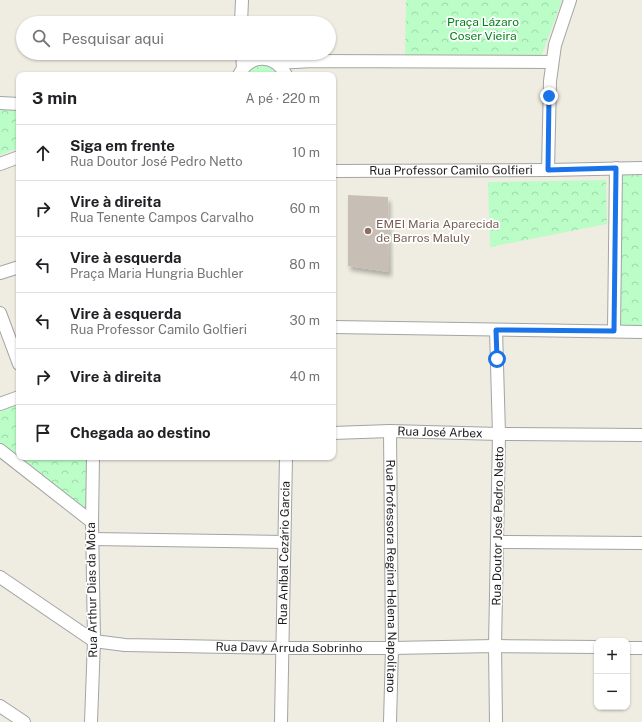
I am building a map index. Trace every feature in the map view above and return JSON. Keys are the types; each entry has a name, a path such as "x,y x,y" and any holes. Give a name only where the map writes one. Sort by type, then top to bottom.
{"street":[{"path":"241,16 242,0"},
{"path":"548,170 550,81 552,62 555,45 570,0"},
{"path":"241,72 242,60"},
{"path":"241,72 252,60"},
{"path":"271,60 277,63 285,72"},
{"path":"277,63 313,61 552,62"},
{"path":"293,72 313,61"},
{"path":"0,103 16,104"},
{"path":"0,164 16,158"},
{"path":"614,331 616,168"},
{"name":"Rua Professor Camilo Golfieri","path":"336,171 642,168"},
{"path":"0,273 16,268"},
{"path":"0,313 16,356"},
{"path":"336,327 642,332"},
{"name":"Rua Doutor José Pedro Netto","path":"496,330 500,434 495,646 496,722"},
{"path":"0,404 16,398"},
{"name":"Rua José Arbex","path":"336,433 390,431 500,434 642,435"},
{"name":"Rua Professora Regina Helena Napolitano","path":"390,431 392,648 390,722"},
{"path":"0,450 92,522"},
{"name":"Rua Arthur Dias da Mota","path":"91,722 94,641 92,539 93,460"},
{"name":"Rua Aníbal Cezário Garcia","path":"281,722 286,460"},
{"path":"92,539 284,542"},
{"path":"497,542 642,543"},
{"name":"Rua Davy Arruda Sobrinho","path":"0,577 94,641 125,645 282,648 495,646 594,647"},
{"path":"630,648 642,648"},
{"path":"0,706 24,722"}],"green space":[{"name":"Praça Lázaro Coser Vieira","path":"406,0 562,0 541,57 405,57"},
{"path":"263,65 272,68 277,72 248,72 253,68"},
{"path":"0,107 16,107 16,149 0,155"},
{"path":"620,174 642,174 642,327 618,326"},
{"path":"606,180 607,224 490,247 488,182"},
{"path":"16,405 16,459 0,447 0,412"},
{"path":"18,460 91,460 90,512"}],"building":[{"name":"EMEI Maria Aparecida de Barros Maluly","path":"348,195 388,197 389,272 348,266"}],"place":[{"name":"EMEI Maria Aparecida de Barros Maluly","path":"368,231"}],"route":[{"path":"497,359 496,330 614,331 616,168 548,170 549,96"}]}
